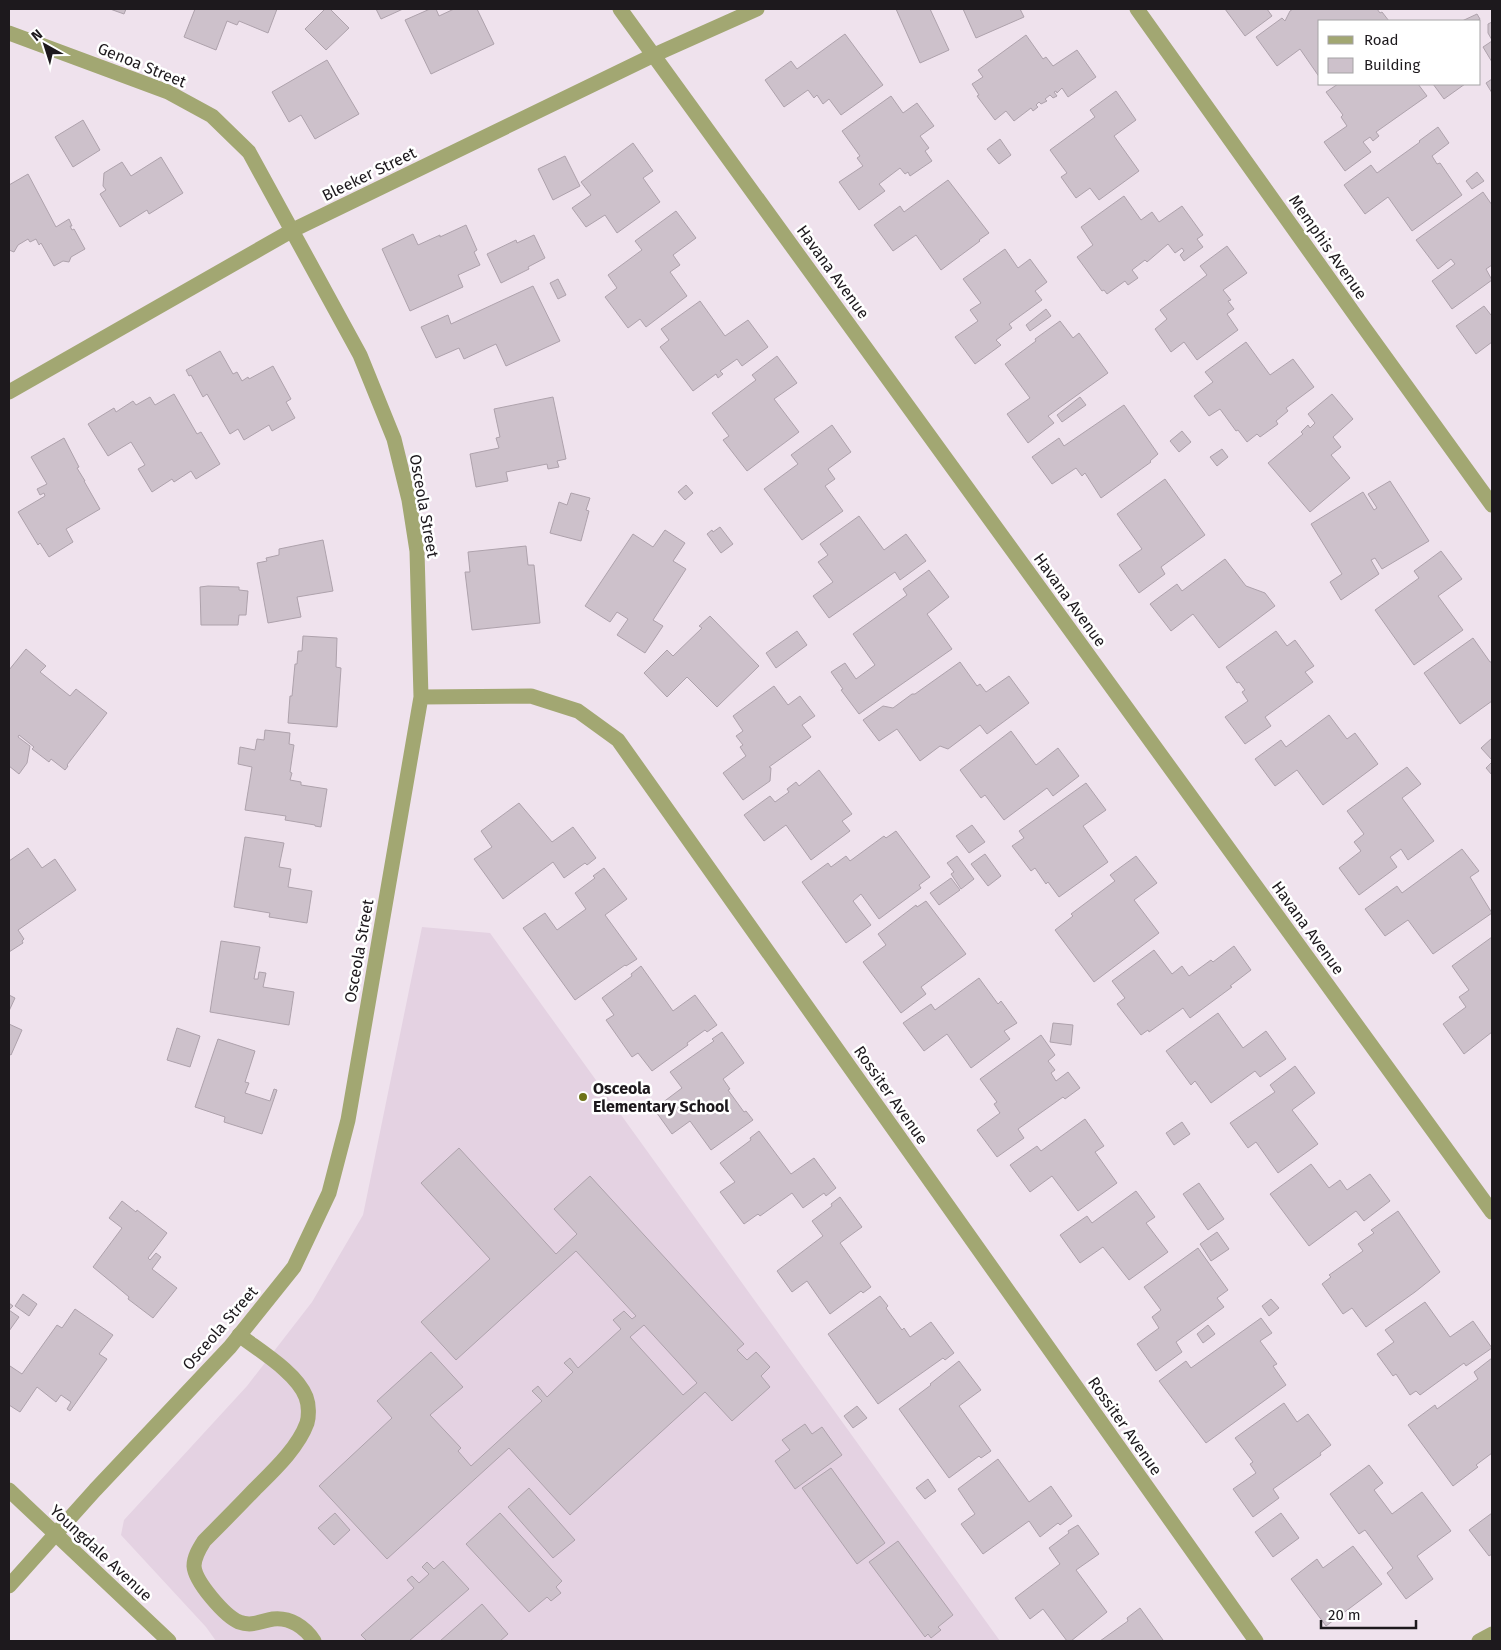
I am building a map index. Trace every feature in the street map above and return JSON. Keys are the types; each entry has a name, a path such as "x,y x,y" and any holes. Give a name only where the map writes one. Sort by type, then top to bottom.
{"street":[{"name":"Havana Avenue","path":"620,9 1492,1212"},
{"name":"Bleeker Street","path":"9,392 293,230 654,55 757,9"},
{"name":"Memphis Avenue","path":"1137,9 1492,505"},
{"name":"Genoa Street","path":"9,33 168,92 212,116 249,152 293,230"},
{"name":"Osceola Street","path":"9,1586 239,1335 294,1267 329,1193 348,1120 421,697 417,551 409,500 394,439 360,355 293,230"},
{"name":"Rossiter Avenue","path":"421,697 532,696 578,711 618,740 1256,1641"},
{"path":"239,1335 286,1372 297,1384 306,1397 309,1410 307,1423 282,1461 204,1541 197,1553 194,1566 197,1575 206,1589 225,1612 239,1622 253,1625 273,1619 286,1619 300,1626 314,1641"},
{"name":"Youngdale Avenue","path":"9,1490 170,1641"},
{"path":"1479,1641 1492,1634"}],"shaded area":[{"path":"422,927 490,933 1000,1641 216,1641 206,1627 121,1535 124,1520 247,1386 312,1302 363,1215"}],"building":[{"path":"110,9 126,9 124,14"},
{"path":"195,9 277,9 268,33 239,21 237,25 227,21 216,50 184,37"},
{"path":"325,9 330,9 349,28 326,50 305,29"},
{"path":"376,9 403,9 381,19"},
{"path":"430,9 436,9 439,16 454,9 477,9 494,44 431,74 405,20"},
{"path":"896,9 930,9 949,50 920,63"},
{"path":"963,9 1020,9 1024,17 976,38"},
{"path":"1225,9 1267,9 1272,16 1245,36"},
{"path":"1293,9 1377,9 1388,20 1318,20 1318,75 1300,49 1277,66 1256,37 1282,18 1285,21"},
{"path":"1477,14 1480,19 1478,20 1464,20"},
{"path":"1492,22 1492,40 1488,33 1488,24"},
{"path":"845,34 883,85 841,115 829,99 823,104 817,95 814,98 808,90 784,107 765,80 791,61 797,69"},
{"path":"1026,35 1043,59 1046,57 1053,66 1077,50 1096,77 1068,97 1062,88 1057,93 1056,91 1054,92 1057,96 1053,98 1050,95 1045,99 1047,101 1041,104 1039,102 1036,105 1038,107 1033,111 1031,108 1014,121 1006,111 995,120 977,96 979,95 972,84 983,77 978,70"},
{"path":"1492,41 1492,62 1483,47"},
{"path":"327,60 359,114 315,139 301,115 289,122 272,92"},
{"path":"1492,79 1492,93 1486,83"},
{"path":"1336,85 1419,85 1427,96 1376,132 1379,136 1373,141 1370,137 1363,142 1371,152 1345,171 1324,142 1347,126 1341,117 1343,115 1326,92"},
{"path":"1434,85 1464,85 1444,99"},
{"path":"1116,91 1136,120 1114,136 1139,171 1099,200 1090,188 1076,198 1061,177 1067,173 1050,150 1095,117 1090,110"},
{"path":"891,96 903,113 917,103 934,126 920,136 929,148 925,151 932,161 910,176 908,172 905,174 900,168 879,184 885,191 859,210 839,182 863,166 857,158 860,156 842,131"},
{"path":"83,120 100,150 73,167 55,137"},
{"path":"1438,127 1449,143 1432,156 1437,164 1440,163 1462,195 1412,231 1388,197 1365,214 1344,185 1371,165 1377,173"},
{"path":"1000,139 1011,155 999,164 987,149"},
{"path":"633,143 653,171 643,178 660,202 617,233 605,215 586,227 572,208 591,195 581,182"},
{"path":"565,156 580,186 553,200 538,169"},
{"path":"161,157 183,193 149,214 147,210 120,227 100,194 106,190 103,186 104,173 122,162 131,176"},
{"path":"1477,172 1484,181 1472,189 1466,181"},
{"path":"28,174 56,227 69,219 72,230 74,229 85,249 71,257 69,262 63,261 54,266 41,243 39,245 36,239 30,242 28,239 18,245 14,252 9,250 9,185"},
{"path":"948,180 989,233 941,270 916,235 893,251 874,225 900,206 904,212"},
{"path":"1483,192 1492,205 1492,265 1486,269 1492,280 1452,309 1432,281 1455,264 1451,259 1438,269 1416,240"},
{"path":"1124,196 1141,220 1152,212 1159,222 1182,206 1203,235 1197,239 1203,247 1184,261 1180,255 1184,251 1182,248 1175,253 1168,244 1147,262 1145,260 1132,270 1138,278 1128,285 1125,281 1107,294 1104,290 1102,291 1077,257 1093,245 1081,227"},
{"path":"676,211 696,238 673,255 680,265 670,272 687,296 646,327 640,319 628,328 605,297 617,288 608,275 642,250 635,241"},
{"path":"466,225 477,250 474,252 480,265 458,275 463,287 410,311 382,249 413,234 418,245"},
{"path":"534,235 545,258 528,267 529,269 501,283 487,254 516,240 517,243"},
{"path":"1227,246 1247,273 1223,290 1231,300 1228,301 1234,309 1227,314 1238,330 1197,360 1184,342 1171,352 1155,329 1167,319 1160,310 1207,275 1200,266"},
{"path":"1005,249 1018,268 1030,259 1047,282 1035,291 1042,300 1009,324 1012,328 996,340 1001,345 975,364 955,337 978,321 970,310 981,303 963,279"},
{"path":"558,279 566,295 558,299 550,283"},
{"path":"533,286 560,341 506,366 496,344 464,359 459,348 436,358 421,327 448,315 451,324"},
{"path":"700,301 725,336 748,320 768,347 742,366 737,359 720,371 723,374 718,378 716,374 693,391 660,347 669,340 661,329"},
{"path":"1484,306 1492,314 1492,342 1476,354 1456,326"},
{"path":"1046,309 1051,316 1030,331 1026,325"},
{"path":"1060,321 1073,338 1079,333 1108,373 1048,416 1054,423 1028,443 1007,414 1030,398 1005,364"},
{"path":"1246,342 1270,375 1293,359 1314,387 1286,408 1288,411 1276,421 1278,424 1260,437 1257,434 1247,442 1238,430 1236,431 1220,409 1209,416 1194,396 1213,382 1205,372"},
{"path":"220,351 233,374 237,372 242,381 273,366 291,399 286,402 295,418 272,431 269,425 244,440 238,429 230,434 207,394 203,397 191,375 189,376 186,370"},
{"path":"777,356 797,383 774,399 799,432 747,471 723,440 729,436 712,413 756,380 752,375"},
{"path":"174,394 197,434 201,432 220,464 196,479 191,471 174,482 172,479 152,492 138,469 145,465 131,442 108,456 88,424 114,408 116,412 133,401 136,405 150,397 155,405"},
{"path":"1332,394 1353,419 1333,437 1341,447 1331,455 1350,478 1310,512 1268,463 1303,434 1301,432 1308,425 1310,428 1315,423 1308,414"},
{"path":"553,397 566,459 557,461 559,467 548,469 547,464 506,472 508,481 476,487 470,454 499,448 496,438 500,437 494,409"},
{"path":"1080,397 1086,405 1062,422 1057,415"},
{"path":"1124,405 1158,454 1151,462 1101,498 1085,473 1082,476 1076,468 1052,484 1032,457 1059,438 1064,446"},
{"path":"832,425 851,452 828,469 835,479 825,486 843,511 802,540 764,489 798,464 791,455"},
{"path":"1182,431 1191,442 1179,452 1170,441"},
{"path":"64,438 79,467 77,468 100,509 66,529 73,542 49,557 40,543 38,545 18,512 45,496 44,493 40,495 37,489 47,484 31,457"},
{"path":"1222,449 1228,457 1217,466 1210,457"},
{"path":"1165,479 1205,535 1161,567 1165,574 1139,593 1119,565 1142,549 1117,514"},
{"path":"1390,481 1429,541 1382,569 1375,558 1371,560 1379,574 1341,600 1330,582 1342,574 1311,524 1363,492 1374,510 1377,508 1368,494"},
{"path":"686,485 693,493 685,500 678,492"},
{"path":"571,493 590,498 586,510 589,511 581,541 550,533 559,502 567,505"},
{"path":"859,516 884,550 906,534 926,561 900,580 895,572 829,618 813,596 833,582 818,562 828,555 820,544"},
{"path":"720,527 733,544 721,553 707,534"},
{"path":"665,530 685,543 673,561 686,569 653,620 663,626 645,653 617,635 628,619 617,612 610,622 585,606 633,534 653,547"},
{"path":"323,540 333,591 297,597 301,617 268,623 257,563 267,561 266,558 279,555 279,549"},
{"path":"526,546 528,565 534,565 540,623 472,630 465,572 470,572 468,552"},
{"path":"1441,551 1462,579 1438,596 1463,630 1414,665 1375,610 1419,578 1414,571"},
{"path":"1225,559 1246,586 1265,593 1275,606 1219,648 1193,614 1171,631 1150,604 1177,584 1182,591"},
{"path":"929,570 949,597 927,614 952,649 859,714 841,690 843,689 831,672 845,663 856,679 875,665 853,634 907,595 903,589"},
{"path":"200,587 239,587 239,590 248,591 246,615 239,615 238,625 201,625"},
{"path":"710,616 759,666 717,707 687,677 667,697 644,673 667,650 673,656 702,628 699,626"},
{"path":"797,631 807,645 776,668 766,653"},
{"path":"1276,631 1287,646 1295,640 1314,666 1305,672 1313,682 1265,717 1271,726 1245,744 1225,717 1248,701 1242,692 1245,690 1239,682 1237,683 1226,667"},
{"path":"303,636 337,638 336,667 341,668 337,727 288,723 295,664 297,664 298,651 302,651"},
{"path":"1473,638 1490,662 1492,662 1492,701 1460,724 1424,673"},
{"path":"26,649 46,666 40,672 70,696 76,689 107,713 65,770 51,759 49,762 32,749 34,747 19,735 18,737 30,746 27,763 19,774 9,766 9,670"},
{"path":"960,662 977,686 980,684 986,692 1009,676 1029,703 987,734 980,725 948,749 940,746 920,761 897,729 879,741 863,720 883,706 893,708"},
{"path":"774,686 788,705 800,696 815,716 802,725 811,737 769,767 771,768 770,781 743,800 723,773 746,756 740,747 743,745 736,736 743,731 733,716"},
{"path":"1329,715 1347,739 1355,733 1378,764 1323,805 1297,770 1275,786 1255,759 1281,740 1286,747"},
{"path":"265,730 290,733 289,744 294,745 290,780 301,782 301,785 327,789 321,827 285,820 286,816 245,810 252,767 238,764 240,747 255,750 257,739 264,740"},
{"path":"1011,731 1036,765 1058,748 1079,776 1053,796 1047,788 1004,820 985,795 981,798 960,770"},
{"path":"1492,738 1492,760 1481,748"},
{"path":"1492,762 1492,775 1486,768"},
{"path":"1407,767 1421,784 1402,798 1434,841 1408,860 1401,849 1390,857 1397,867 1359,895 1339,868 1361,851 1354,842 1364,834 1347,811"},
{"path":"819,770 852,814 842,821 850,831 811,860 786,825 764,841 744,815 770,796 775,802 789,792 787,789 796,782 799,786"},
{"path":"1086,783 1106,810 1083,826 1108,862 1059,897 1048,882 1046,884 1035,868 1031,871 1012,846 1024,838 1019,831"},
{"path":"519,803 552,842 573,827 596,858 587,865 585,863 564,878 553,862 503,899 474,859 492,847 481,831"},
{"path":"972,825 985,842 969,853 956,836"},
{"path":"896,831 930,877 919,885 921,888 879,919 861,894 853,901 871,925 846,943 802,882 828,863 831,867 846,856 850,861 884,836 886,838"},
{"path":"245,837 284,843 279,867 291,869 288,887 312,891 307,923 269,917 270,913 234,907"},
{"path":"28,848 42,868 55,859 76,890 18,930 24,939 23,943 9,952 9,861"},
{"path":"1462,849 1479,871 1470,877 1492,913 1433,954 1408,920 1385,936 1365,909 1397,886 1402,893"},
{"path":"985,854 1001,876 988,886 971,864"},
{"path":"957,856 974,879 961,889 951,874 954,872 947,863"},
{"path":"1136,856 1157,883 1134,900 1159,933 1094,982 1055,930 1073,916 1071,914 1115,881 1110,875"},
{"path":"604,868 627,899 605,915 637,959 625,965 575,1000 523,928 545,913 557,930 586,909 575,893 595,878 593,876"},
{"path":"951,878 960,890 939,905 930,893"},
{"path":"926,901 966,954 921,987 926,994 901,1013 863,962 886,945 878,934 916,905 917,907"},
{"path":"1492,937 1492,1032 1464,1054 1443,1024 1466,1007 1459,997 1469,990 1452,966"},
{"path":"221,941 260,947 254,979 258,979 259,972 266,973 263,987 294,992 289,1025 210,1012"},
{"path":"1234,946 1251,970 1230,986 1232,987 1190,1018 1183,1008 1149,1032 1148,1030 1141,1035 1117,1004 1125,998 1112,981 1154,950 1172,974 1182,966 1189,976 1211,960 1213,962"},
{"path":"641,966 673,1011 695,995 717,1025 707,1032 705,1030 652,1071 638,1053 632,1057 606,1020 614,1015 602,998 632,976 631,974"},
{"path":"979,978 998,1004 1001,1001 1017,1023 1004,1031 1010,1039 971,1068 947,1034 924,1051 903,1023 931,1004 935,1010"},
{"path":"9,995 15,998 9,1011"},
{"path":"1218,1013 1243,1048 1266,1031 1286,1059 1260,1077 1255,1071 1211,1103 1195,1081 1191,1085 1166,1051"},
{"path":"1053,1023 1073,1025 1071,1045 1050,1042"},
{"path":"9,1024 22,1030 11,1055 9,1054"},
{"path":"177,1028 200,1036 190,1067 167,1060"},
{"path":"722,1032 744,1063 723,1079 730,1089 728,1090 744,1112 746,1111 753,1120 711,1150 690,1121 672,1134 654,1109 682,1088 670,1072 714,1041 712,1039"},
{"path":"1041,1035 1055,1055 1048,1061 1055,1070 1051,1073 1056,1081 1068,1072 1080,1088 1065,1099 1063,1097 1018,1129 1024,1138 997,1157 977,1130 1000,1113 994,1104 997,1102 980,1079"},
{"path":"218,1039 255,1051 245,1082 249,1083 245,1093 270,1101 274,1089 277,1090 262,1134 224,1122 225,1117 195,1107"},
{"path":"1295,1066 1315,1093 1292,1110 1318,1144 1278,1173 1256,1142 1248,1148 1230,1123 1275,1092 1270,1085"},
{"path":"1085,1119 1104,1146 1095,1152 1117,1183 1078,1211 1052,1176 1030,1192 1010,1165 1037,1146 1041,1151"},
{"path":"1182,1122 1190,1134 1174,1145 1166,1133"},
{"path":"759,1131 791,1174 814,1158 836,1188 826,1196 824,1193 803,1208 792,1193 760,1216 758,1214 744,1224 720,1192 735,1182 720,1163 751,1140 750,1138"},
{"path":"459,1148 556,1254 577,1234 554,1209 590,1176 744,1344 737,1350 747,1360 756,1352 770,1367 761,1376 770,1387 732,1421 705,1392 570,1515 509,1448 387,1559 319,1486 392,1418 377,1401 431,1352 463,1387 430,1415 461,1448 458,1451 471,1466 542,1401 532,1391 538,1386 547,1397 573,1372 564,1363 570,1358 578,1368 621,1329 613,1320 624,1311 632,1319 636,1316 576,1251 456,1360 421,1322 490,1259 421,1183","holes":["644,1325 697,1383 683,1395 630,1337"]},
{"path":"1311,1164 1329,1188 1340,1180 1347,1190 1370,1174 1390,1201 1364,1221 1356,1211 1309,1246 1270,1194"},
{"path":"1199,1183 1224,1219 1208,1230 1183,1194"},
{"path":"1136,1191 1155,1217 1146,1223 1168,1252 1129,1280 1103,1247 1080,1263 1060,1235 1087,1216 1092,1223"},
{"path":"840,1197 862,1227 840,1243 871,1287 863,1293 861,1291 830,1314 807,1281 792,1292 777,1271 823,1236 812,1221 832,1206 831,1204"},
{"path":"122,1201 167,1233 148,1258 150,1260 156,1253 161,1257 152,1269 177,1288 153,1318 128,1299 129,1297 93,1267 122,1228 109,1218"},
{"path":"1398,1211 1440,1272 1366,1327 1352,1308 1343,1314 1322,1284 1331,1277 1329,1275 1363,1251 1358,1244 1374,1233 1371,1230"},
{"path":"1217,1232 1229,1249 1211,1261 1200,1244"},
{"path":"1198,1248 1228,1290 1217,1298 1224,1307 1176,1342 1182,1352 1156,1371 1137,1344 1159,1328 1152,1317 1161,1310 1144,1287"},
{"path":"23,1294 37,1304 29,1316 15,1306"},
{"path":"880,1296 902,1330 904,1328 910,1337 931,1322 954,1353 945,1360 943,1358 878,1404 828,1334"},
{"path":"1271,1299 1279,1308 1269,1316 1262,1306"},
{"path":"1425,1302 1450,1337 1473,1321 1492,1348 1466,1366 1464,1363 1420,1395 1416,1391 1410,1395 1396,1374 1393,1376 1377,1354 1394,1342 1385,1330"},
{"path":"75,1309 113,1335 99,1354 107,1359 70,1411 67,1409 71,1402 61,1395 56,1402 37,1387 20,1412 9,1405 10,1366 22,1374 57,1325 62,1328"},
{"path":"9,1310 19,1317 9,1331"},
{"path":"1261,1318 1272,1333 1260,1341 1277,1364 1273,1366 1286,1385 1206,1443 1159,1381 1186,1361 1191,1368"},
{"path":"1208,1325 1215,1334 1203,1343 1197,1334"},
{"path":"1492,1358 1492,1453 1476,1465 1478,1467 1453,1486 1408,1425 1435,1405 1437,1409 1478,1379 1474,1372"},
{"path":"959,1361 981,1390 959,1406 991,1451 981,1458 979,1456 949,1478 899,1409"},
{"path":"1284,1403 1297,1422 1308,1414 1331,1445 1320,1453 1321,1455 1273,1489 1279,1498 1253,1517 1233,1489 1256,1473 1250,1464 1253,1462 1235,1438"},
{"path":"857,1406 867,1418 853,1428 844,1416"},
{"path":"805,1424 812,1434 822,1427 842,1455 795,1489 775,1461 790,1450 782,1440"},
{"path":"998,1459 1029,1502 1051,1486 1072,1516 1060,1525 1058,1523 1040,1537 1029,1521 983,1554 961,1524 975,1514 958,1489"},
{"path":"1369,1465 1383,1483 1374,1490 1392,1514 1422,1492 1451,1531 1417,1556 1433,1579 1406,1599 1387,1573 1393,1568 1365,1530 1359,1534 1330,1494"},
{"path":"831,1468 885,1543 857,1564 802,1488"},
{"path":"928,1479 936,1491 925,1499 916,1488"},
{"path":"529,1488 575,1540 553,1558 508,1507"},
{"path":"335,1513 350,1530 334,1545 318,1528"},
{"path":"500,1513 562,1581 556,1587 561,1593 551,1601 547,1597 529,1612 466,1544"},
{"path":"1281,1513 1299,1538 1273,1557 1255,1532"},
{"path":"1492,1513 1492,1554 1489,1556 1469,1530"},
{"path":"1078,1525 1099,1554 1076,1570 1107,1612 1071,1641 1067,1641 1043,1609 1030,1619 1015,1598 1060,1564 1049,1548 1069,1533 1068,1531"},
{"path":"898,1541 953,1615 938,1627 941,1630 931,1638 928,1634 925,1637 869,1562"},
{"path":"1353,1546 1382,1584 1326,1626 1291,1579 1317,1559 1323,1568"},
{"path":"443,1561 469,1589 409,1641 367,1641 361,1635 414,1588 407,1580 412,1576 419,1583 429,1574 422,1567 427,1562 434,1569"},
{"path":"482,1604 508,1634 500,1641 440,1641"},
{"path":"1140,1608 1163,1640 1100,1641 1128,1621 1127,1618"}],"place":[{"name":"Osceola Elementary School","path":"583,1097"}]}
